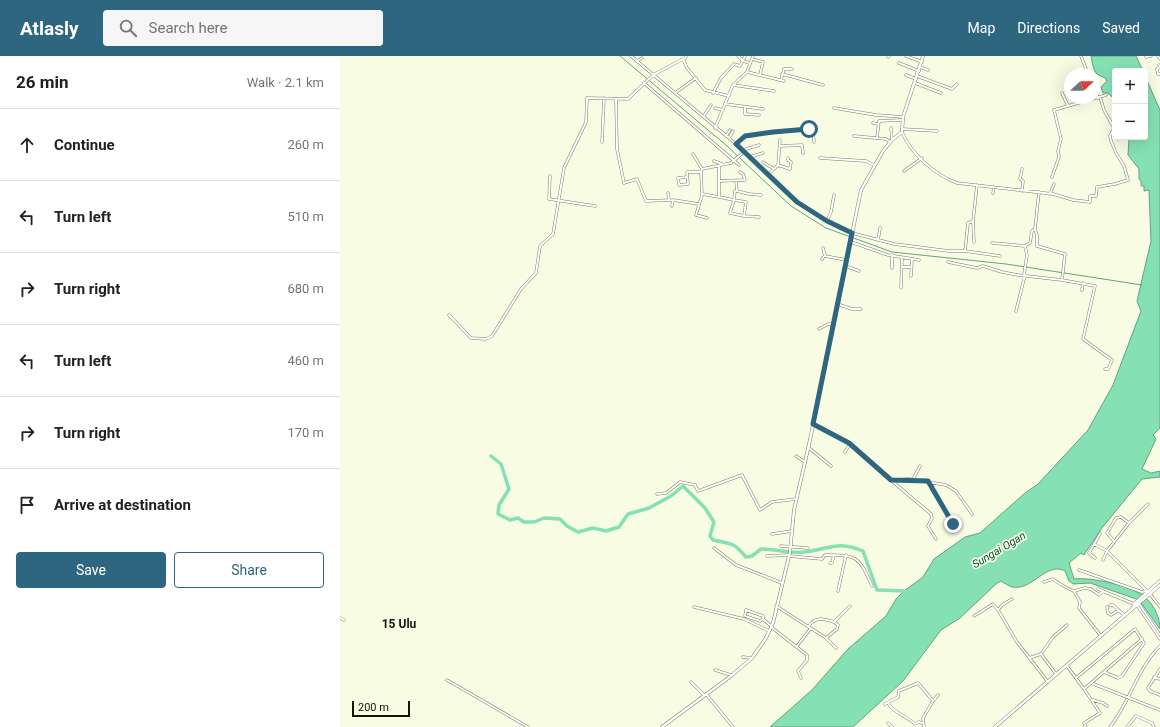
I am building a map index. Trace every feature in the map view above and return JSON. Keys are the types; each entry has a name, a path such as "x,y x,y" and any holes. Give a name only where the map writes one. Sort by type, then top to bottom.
{"street":[{"path":"631,56 744,151 797,202 827,221 852,234 878,240 949,251 965,251 1000,256"},
{"path":"449,315 472,338 486,339 492,336 522,288 536,272 539,247 553,234 564,168 587,118 587,98 628,99 652,75 686,56"},
{"path":"738,56 742,61 750,63"},
{"path":"713,93 734,64 739,66 745,56"},
{"path":"906,56 922,62"},
{"path":"923,56 903,118 902,130 908,144 938,174 947,180 957,183 1039,192 1090,202 1090,196 1096,196 1097,187 1128,181 1124,166 1114,150 1110,137 1114,128 1100,101"},
{"path":"1082,56 1086,68"},
{"path":"1146,57 1151,56"},
{"path":"637,61 642,58"},
{"path":"715,128 733,85 747,72 752,58 764,62 760,75"},
{"path":"683,59 705,90 729,96"},
{"path":"899,63 919,71"},
{"path":"1159,65 1160,67 1157,69 1158,74 1160,74"},
{"path":"920,67 928,70"},
{"path":"781,80 784,69 792,69"},
{"path":"778,70 782,73 823,85"},
{"path":"747,72 784,81"},
{"path":"906,76 952,89 957,84"},
{"path":"675,94 696,78"},
{"path":"644,82 739,165"},
{"path":"915,83 941,93"},
{"path":"733,85 774,92"},
{"path":"1062,93 1068,106"},
{"path":"1100,98 1106,95"},
{"path":"602,142 604,98"},
{"path":"616,99 617,149 624,183 637,179 646,201 673,200 699,204"},
{"path":"725,104 763,109"},
{"path":"1052,177 1059,157 1058,151 1060,138 1053,110 1076,104"},
{"path":"703,117 711,106"},
{"path":"745,107 745,114 759,115"},
{"path":"715,108 723,110"},
{"path":"834,108 903,118"},
{"path":"877,138 878,121 903,118"},
{"path":"873,123 878,124"},
{"path":"891,128 891,141"},
{"path":"726,136 730,130"},
{"path":"736,144 744,137 774,132 813,130 814,142"},
{"path":"662,727 705,694 732,676 752,658 769,631 790,553 796,499 809,448 861,190 874,165 891,141 902,130 937,131"},
{"path":"729,138 733,131"},
{"path":"854,136 886,139 891,141"},
{"path":"778,166 780,140"},
{"path":"687,177 678,178 679,184 688,185 687,172 719,167 722,164 734,160 744,151 759,145"},
{"path":"780,146 802,145 803,153"},
{"path":"750,157 763,153"},
{"path":"693,154 702,170 702,194 696,215 707,218"},
{"path":"769,174 778,166 790,169 791,162 788,158"},
{"path":"820,158 866,162 874,165"},
{"path":"904,171 922,158"},
{"path":"714,161 722,164"},
{"path":"763,162 774,168"},
{"path":"718,197 719,167"},
{"path":"1022,169 1020,179 1023,181 1022,191"},
{"path":"737,183 745,180 743,174 740,172"},
{"path":"550,176 548,198 595,206"},
{"path":"719,181 737,183 741,185"},
{"path":"737,183 737,191 735,191 730,213 759,218"},
{"path":"1050,194 1054,184"},
{"path":"974,242 973,221 977,185"},
{"path":"993,193 994,187"},
{"path":"737,191 761,195"},
{"path":"668,192 669,200"},
{"path":"1039,192 1035,230 1037,234 1036,246 1064,254 1062,279"},
{"path":"702,194 746,202 744,216"},
{"path":"827,221 831,212 834,194"},
{"path":"672,206 673,200"},
{"path":"965,251 968,223 973,221"},
{"path":"878,240 880,228"},
{"path":"992,243 1025,246 1030,243 1032,231 1035,230"},
{"path":"850,241 888,255 919,260"},
{"path":"1016,311 1024,274 1027,248 1025,246"},
{"path":"823,248 825,255"},
{"path":"825,255 846,260"},
{"path":"822,259 825,255"},
{"path":"892,255 892,268"},
{"path":"901,288 902,257"},
{"path":"911,276 912,259"},
{"path":"948,262 977,268 983,266 1002,272 1062,279 1095,287 1083,339 1112,359 1108,369 1105,369"},
{"path":"845,265 859,271"},
{"path":"898,266 912,268"},
{"path":"1082,290 1083,283"},
{"path":"837,304 861,310"},
{"path":"819,329 828,324 834,324"},
{"path":"813,424 850,444 931,514 932,518 928,526 936,539"},
{"path":"845,452 850,444"},
{"path":"809,448 831,466"},
{"path":"796,456 806,462"},
{"path":"913,479 920,466"},
{"path":"657,494 666,493 679,482 694,485 698,491 742,475 759,510 772,502 796,499"},
{"path":"891,480 913,479 951,487 956,491 972,514"},
{"path":"928,481 953,524"},
{"path":"1103,560 1114,541 1148,504"},
{"path":"1114,541 1107,533 1116,518 1121,516 1130,523"},
{"path":"772,534 792,530"},
{"path":"1095,558 1090,553 1100,534"},
{"path":"1094,544 1107,551 1123,565 1160,607"},
{"path":"781,546 808,548"},
{"path":"714,548 718,553 743,568 782,583"},
{"path":"767,556 790,553 822,559 824,555 846,555 856,559 861,564 872,586"},
{"path":"830,563 832,563 834,555"},
{"path":"838,591 846,555"},
{"path":"1079,570 1142,592 1148,592 1160,585"},
{"path":"1044,582 1053,580 1056,583 1065,585 1074,591 1080,602 1079,608 1101,636"},
{"path":"995,727 1132,610 1144,595 1160,581"},
{"path":"1074,591 1085,588 1090,589 1099,595 1103,591"},
{"path":"1098,589 1138,603 1160,635"},
{"path":"1138,603 1146,598 1148,592"},
{"path":"998,610 1001,606 1012,599"},
{"path":"1138,603 1160,639"},
{"path":"974,616 993,604 1029,658 1048,682"},
{"path":"1110,605 1113,605 1125,616"},
{"path":"776,606 826,638 836,648"},
{"path":"834,622 850,606"},
{"path":"694,607 744,619 769,631"},
{"path":"1107,607 1107,611 1111,615 1119,610"},
{"path":"762,619 760,621 745,616 746,610 763,616 762,619 797,646 807,656 806,660 798,671 801,678"},
{"path":"340,618 344,620"},
{"path":"797,646 815,619 821,618 834,622 838,627 833,634 826,638"},
{"path":"1029,658 1041,654 1053,637 1067,625"},
{"path":"1076,678 1133,630 1136,630 1143,643 1121,677 1118,678 1104,672"},
{"path":"1084,690 1142,639"},
{"path":"1110,727 1128,697 1139,673 1160,646"},
{"path":"1041,654 1056,674"},
{"path":"744,657 752,658"},
{"path":"1067,666 1092,700 1100,714 1084,723 1086,727"},
{"path":"1160,668 1148,689 1160,695"},
{"path":"715,670 732,676"},
{"path":"1154,677 1160,679"},
{"path":"447,680 528,727"},
{"path":"885,704 898,697 899,691 921,681"},
{"path":"691,682 705,694 733,727"},
{"path":"918,683 933,701"},
{"path":"1091,683 1160,710"},
{"path":"922,723 933,701 938,695"},
{"path":"1092,700 1103,703 1107,706"},
{"path":"888,703 890,707 908,717 915,724 919,722 922,723"},
{"path":"1127,727 1136,716 1152,723 1154,727"},
{"path":"888,723 892,727"},
{"path":"922,723 924,727"}],"water":[{"path":"1091,56 1136,56 1142,68 1112,68 1112,97 1108,93 1103,93 1101,87 1107,81 1100,76 1100,68 1093,67"},
{"name":"Sungai Ogan","path":"1148,83 1160,110 1160,428 1153,435 1156,439 1142,469 1151,473 1160,471 1160,477 1142,479 1102,528 1084,555 1081,553 1069,563 1074,579 1090,579 1109,582 1136,591 1142,595 1153,606 1159,620 1160,629 1139,600 1090,583 1073,584 1069,581 1065,571 1058,569 1052,570 1020,587 1012,587 1001,581 960,618 941,630 903,681 853,727 770,727 812,690 848,649 886,616 896,599 923,577 934,559 965,537 980,533 1025,493 1038,484 1088,430 1113,385 1141,311 1137,301 1151,241 1149,190 1144,191 1144,186 1141,186 1139,169 1128,155 1129,140 1148,140"}],"waterway":[{"path":"620,56 727,146 791,206 826,228 892,252 1006,264 1142,285"},
{"path":"491,456 501,464 509,489 499,505 498,514 510,520 518,518 524,522 534,522 544,518 560,519 567,526 578,532 593,528 606,531 619,527 628,514 649,508 671,496 683,486 705,508 714,522 710,536 713,540 732,544 746,557 752,556 761,549 800,552 814,551 834,546 846,546 863,551 877,590 904,591"}],"district":[{"name":"15 Ulu","path":"399,624"}],"route":[{"path":"809,129 745,136 736,144 797,202 827,221 852,233 813,424 849,443 891,480 909,479 928,481 953,524"}]}
